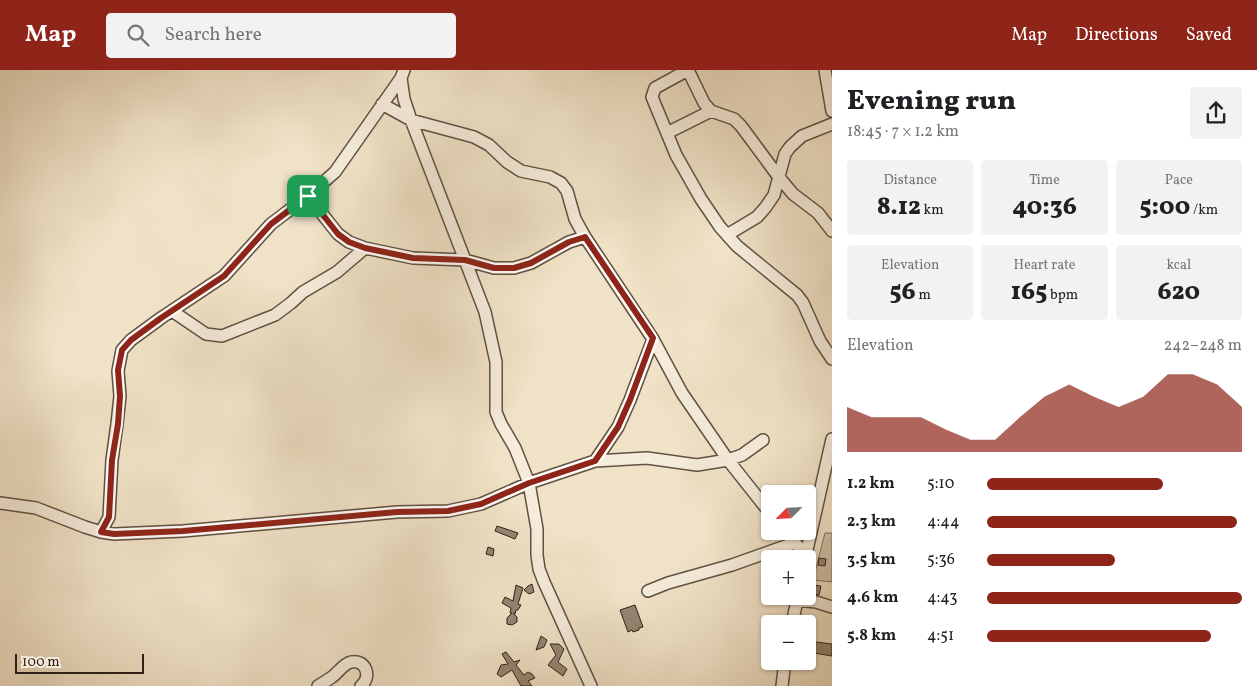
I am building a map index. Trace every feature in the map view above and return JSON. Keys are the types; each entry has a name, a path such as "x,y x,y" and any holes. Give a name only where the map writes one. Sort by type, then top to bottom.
{"street":[{"path":"832,231 818,213 793,194 741,126 734,119 712,111 704,103 688,70 654,88 652,97 676,155 701,199 737,246 797,295 803,303 820,341 832,359"},
{"path":"825,70 832,111"},
{"path":"101,532 109,517 112,460 120,396 118,370 122,350 131,340 224,276 271,224 308,196 335,172 403,74"},
{"path":"403,74 404,99 411,120 485,312 496,362 496,412 515,448 529,483 537,529 539,569 591,686"},
{"path":"382,104 411,120 474,137 489,145 507,162 521,171 550,177 561,184 567,191 576,219 585,237 653,338 682,393 728,460 761,502"},
{"path":"667,133 712,111"},
{"path":"727,235 766,208 774,195 785,154 790,147 802,136 832,124"},
{"path":"308,196 338,234 349,242 365,248 413,258 465,260 494,268 514,268 531,263 569,242 585,237"},
{"path":"172,311 206,334 222,336 275,315 303,292 337,272 365,248"},
{"path":"595,461 618,427 653,338"},
{"path":"0,503 36,508 101,532 114,534 183,531 397,512 448,511 481,504 529,483 595,461 647,458 697,465 728,460 742,455 763,440"},
{"path":"807,550 830,456 832,440"},
{"path":"792,540 801,550"},
{"path":"648,591 668,583 732,565 794,543"},
{"path":"816,602 832,606"},
{"path":"318,686 333,677 345,665 353,662 363,665 366,671 366,679 361,686"},
{"path":"782,686 784,670"},
{"path":"326,686 333,686"}],"shaded area":[{"path":"825,533 832,533 832,582 816,580 816,568"}],"building":[{"path":"497,526 518,533 515,539 495,531"},
{"path":"488,547 494,549 493,556 486,554"},
{"path":"819,558 826,559 825,566 818,565"},
{"path":"532,584 534,592 529,594 524,590"},
{"path":"516,585 523,588 518,604 521,605 515,614 513,613 517,617 517,622 512,625 507,624 507,618 512,613 510,613 511,608 502,603 505,597 513,601"},
{"path":"816,585 821,586 819,595 816,595"},
{"path":"635,605 643,627 633,632 632,630 628,632 620,610"},
{"path":"541,636 547,640 544,647 536,650"},
{"path":"816,642 832,644 832,656 816,653"},
{"path":"550,644 559,644 564,649 558,662 567,669 563,676 548,665 556,655"},
{"path":"506,652 514,662 520,660 516,665 524,675 528,672 532,674 535,678 528,681 532,686 521,686 512,670 501,677 497,674 501,665 508,664 502,654"}],"route":[{"path":"308,196 338,234 349,242 365,248 413,258 465,260 494,268 514,268 531,263 569,242 585,237 653,338 618,427 595,461 529,483 481,504 448,511 397,512 183,531 114,534 101,532 109,517 112,460 120,396 118,370 122,350 131,340 161,318 224,276 271,224 308,196"}]}
